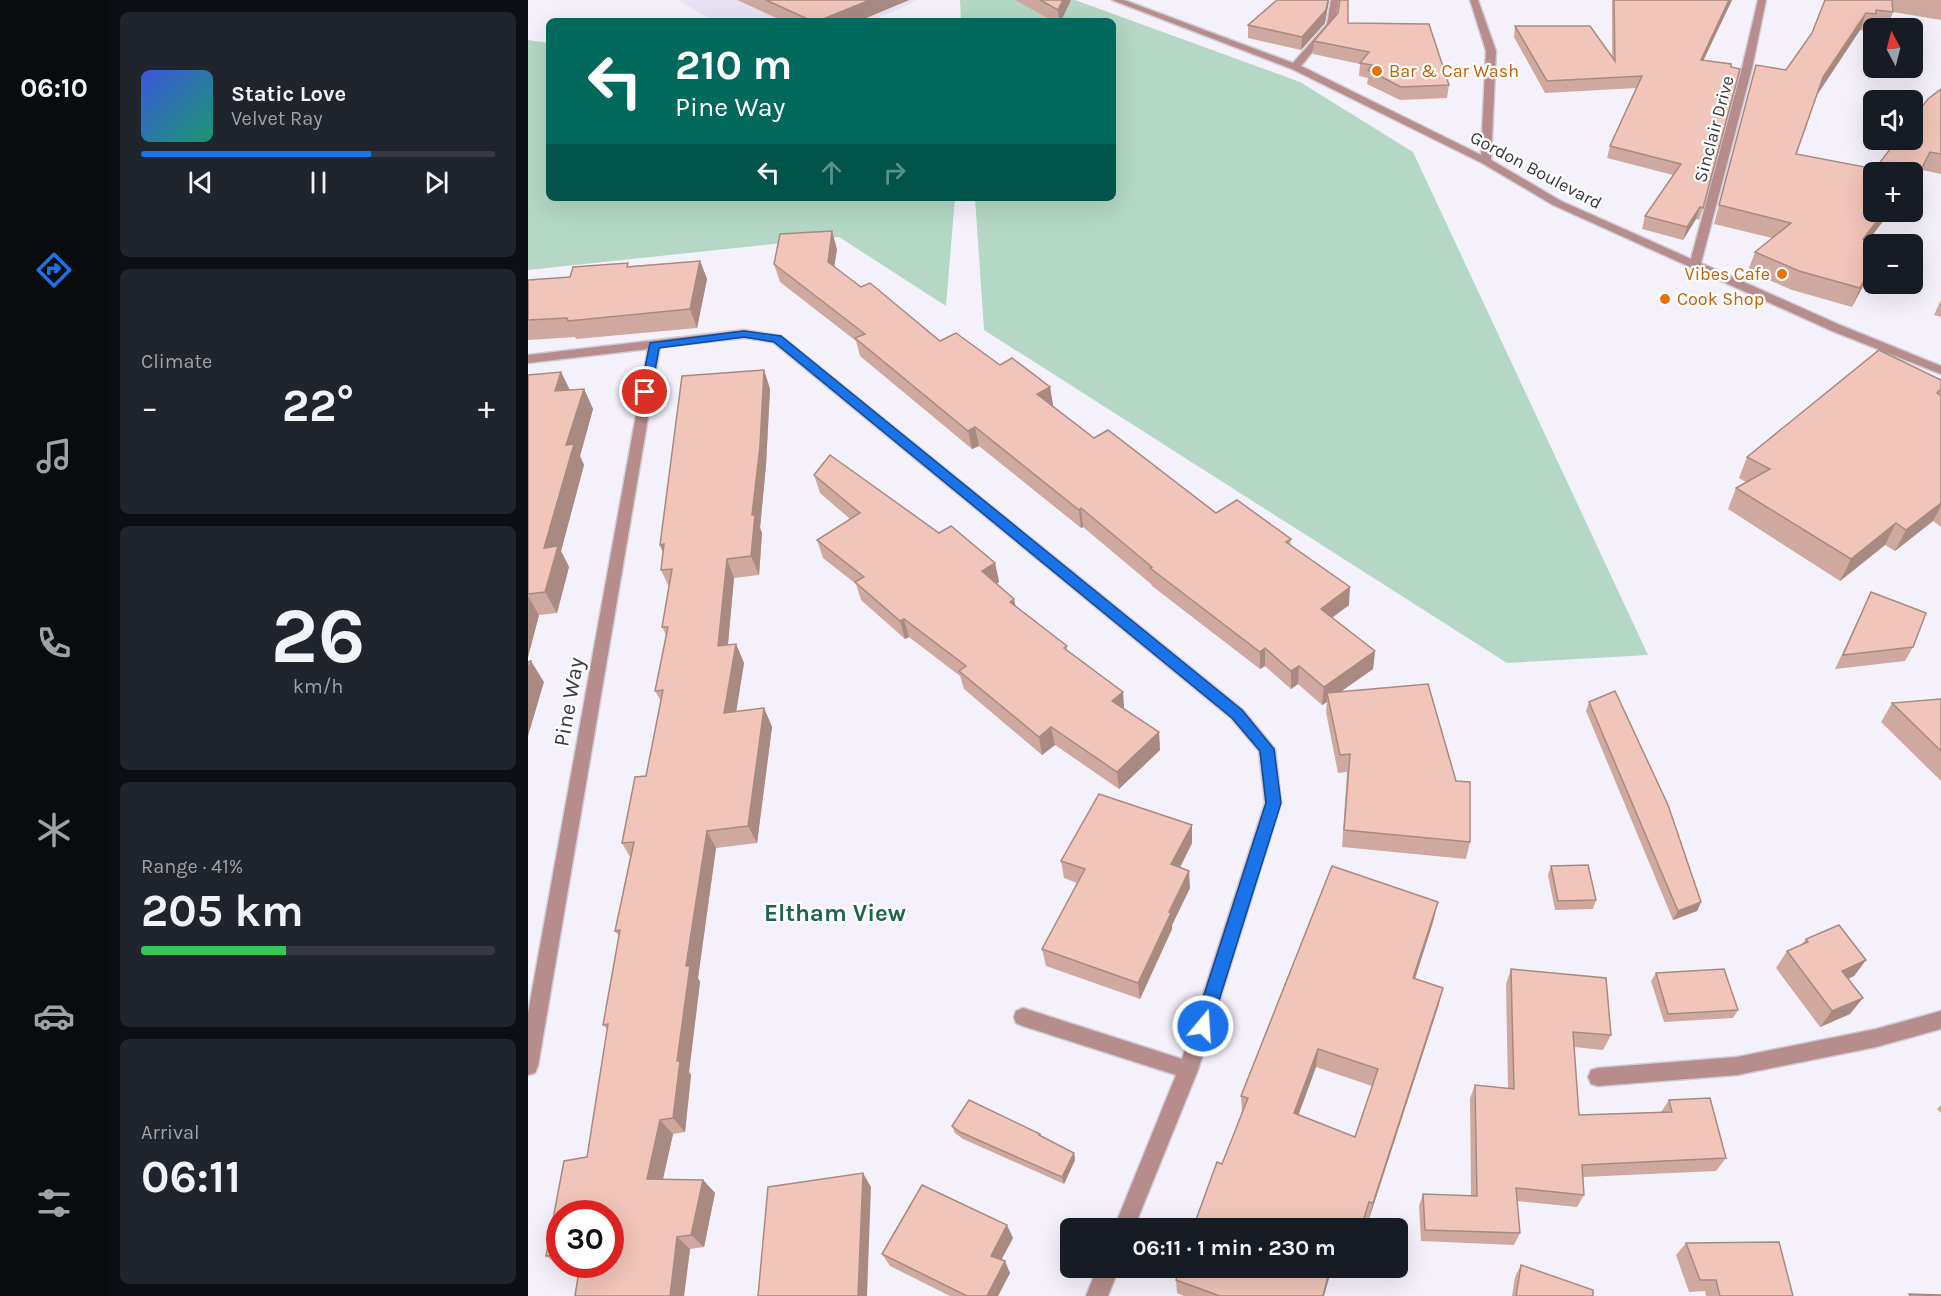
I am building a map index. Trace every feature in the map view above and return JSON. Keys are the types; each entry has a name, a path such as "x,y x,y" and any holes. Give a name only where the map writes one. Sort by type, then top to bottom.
{"street":[{"name":"Gordon Boulevard","path":"1116,0 1295,67 1486,161 1557,203 1836,328 1941,370"},
{"path":"1295,67 1331,24 1335,0"},
{"path":"1474,0 1491,51 1486,161"},
{"name":"Sinclair Drive","path":"1695,266 1747,68 1762,0"},
{"path":"528,359 744,334 777,339 1237,714 1267,749 1274,803 1188,1070 1128,1218"},
{"name":"Pine Way","path":"528,1066 654,346"},
{"path":"1023,1017 1188,1070"},
{"path":"1598,1077 1737,1066 1876,1038 1941,1020"},
{"path":"1096,1296 1104,1278"}],"shaded area":[{"path":"678,0 919,0 878,18 709,18"}],"green space":[{"path":"960,0 1075,0 1300,82 1413,152 1648,655 1507,663 984,330 975,201 1116,201 1116,18 961,18"},
{"path":"528,40 546,43 546,201 955,201 946,306 839,237 528,270"}],"building":[{"path":"766,0 870,0 825,18 805,18"},
{"path":"1040,0 1063,0 1058,10"},
{"path":"1277,0 1328,0 1326,10 1302,37 1248,25"},
{"path":"1340,0 1348,0 1348,23 1429,24 1449,85 1401,87 1368,70 1372,65 1360,63 1369,52 1314,41 1338,13"},
{"path":"1614,0 1729,0 1701,60 1731,64 1731,67 1740,69 1703,208 1700,207 1687,227 1645,216 1681,164 1610,146 1642,76 1547,81 1515,26 1590,26 1615,61"},
{"path":"1825,0 1892,0 1893,12 1876,10 1876,14 1866,13 1823,77 1796,154 1863,167 1863,222 1876,222 1867,234 1863,234 1863,282 1860,288 1799,271 1755,252 1791,223 1719,205 1756,65 1786,70 1812,33"},
{"path":"1941,89 1941,154 1930,152 1923,165 1923,162 1880,162 1889,150 1923,150 1923,105"},
{"path":"832,231 828,262 861,287 870,283 940,341 956,333 1000,365 1012,358 1050,387 1037,394 1094,438 1108,430 1216,513 1237,500 1291,539 1286,542 1350,587 1321,609 1375,651 1324,687 1299,666 1291,671 1265,648 1260,652 1150,568 1152,567 1081,508 1079,510 975,427 968,431 855,338 865,334 774,264 780,234"},
{"path":"700,261 690,309 568,321 567,318 528,320 528,280 570,277 573,267 628,263 627,267"},
{"path":"1879,350 1941,380 1941,389 1937,393 1941,396 1941,503 1906,530 1896,523 1851,559 1736,488 1770,469 1747,457"},
{"path":"764,370 760,446 752,515 755,515 751,556 727,559 718,646 736,644 724,713 764,708 748,826 707,831 686,966 690,966 677,1061 680,1061 673,1118 660,1120 647,1179 703,1180 691,1235 677,1237 670,1296 575,1296 578,1278 624,1278 624,1200 557,1200 564,1161 587,1157 608,1024 603,1025 620,930 615,931 634,842 622,843 635,777 646,776 663,690 655,691 668,627 662,627 672,569 661,570 664,544 660,545 682,376"},
{"path":"561,372 555,391 584,389 566,445 574,444 544,548 558,546 545,592 528,594 528,375"},
{"path":"830,455 939,533 951,526 995,563 982,571 1014,599 1010,602 1067,646 1064,648 1123,692 1112,701 1159,732 1117,772 1051,727 1039,737 959,671 966,666 904,619 900,621 855,582 864,577 817,540 860,513 814,475"},
{"path":"1871,592 1926,613 1913,647 1843,655"},
{"path":"1428,684 1456,781 1470,782 1470,842 1344,830 1350,754 1340,755 1327,693"},
{"path":"1615,691 1668,805 1701,902 1678,911 1589,702"},
{"path":"1941,699 1941,751 1892,703"},
{"path":"1099,794 1192,825 1171,864 1189,871 1138,983 1042,949 1085,869 1061,861"},
{"path":"1588,865 1596,900 1558,901 1551,866"},
{"path":"1332,866 1438,902 1413,978 1443,988 1373,1203 1369,1202 1364,1218 1197,1218 1217,1162 1222,1164 1248,1098 1241,1096","holes":["1318,1049 1378,1069 1355,1137 1294,1113"]},
{"path":"1839,925 1866,960 1842,971 1863,998 1832,1011 1787,951 1808,942 1806,939"},
{"path":"1511,969 1606,978 1611,1035 1573,1032 1579,1115 1672,1112 1669,1100 1710,1098 1726,1158 1582,1165 1584,1195 1516,1188 1520,1233 1425,1230 1423,1194 1477,1196 1475,1085 1514,1089"},
{"path":"1724,969 1738,1010 1668,1014 1656,973"},
{"path":"969,1100 1074,1153 1062,1177 960,1132 952,1126"},
{"path":"863,1173 858,1296 758,1296 768,1187"},
{"path":"922,1185 1007,1225 991,1256 1005,1261 987,1296 967,1296 882,1254"},
{"path":"1779,1242 1793,1296 1720,1296 1716,1280 1700,1280 1686,1243"},
{"path":"1521,1265 1593,1290 1593,1296 1516,1296"},
{"path":"1177,1278 1328,1278 1323,1296 1220,1296 1176,1280"},
{"path":"1909,1294 1941,1295 1941,1296 1910,1296"}],"place":[{"name":"Bar & Car Wash","path":"1377,71"},
{"name":"Vibes Cafe","path":"1782,274"},
{"name":"Cook Shop","path":"1665,299"}],"district":[{"name":"Eltham View","path":"835,913"}],"route":[{"path":"645,392 654,346 744,334 777,339 1237,714 1267,749 1274,803 1203,1026"}]}
